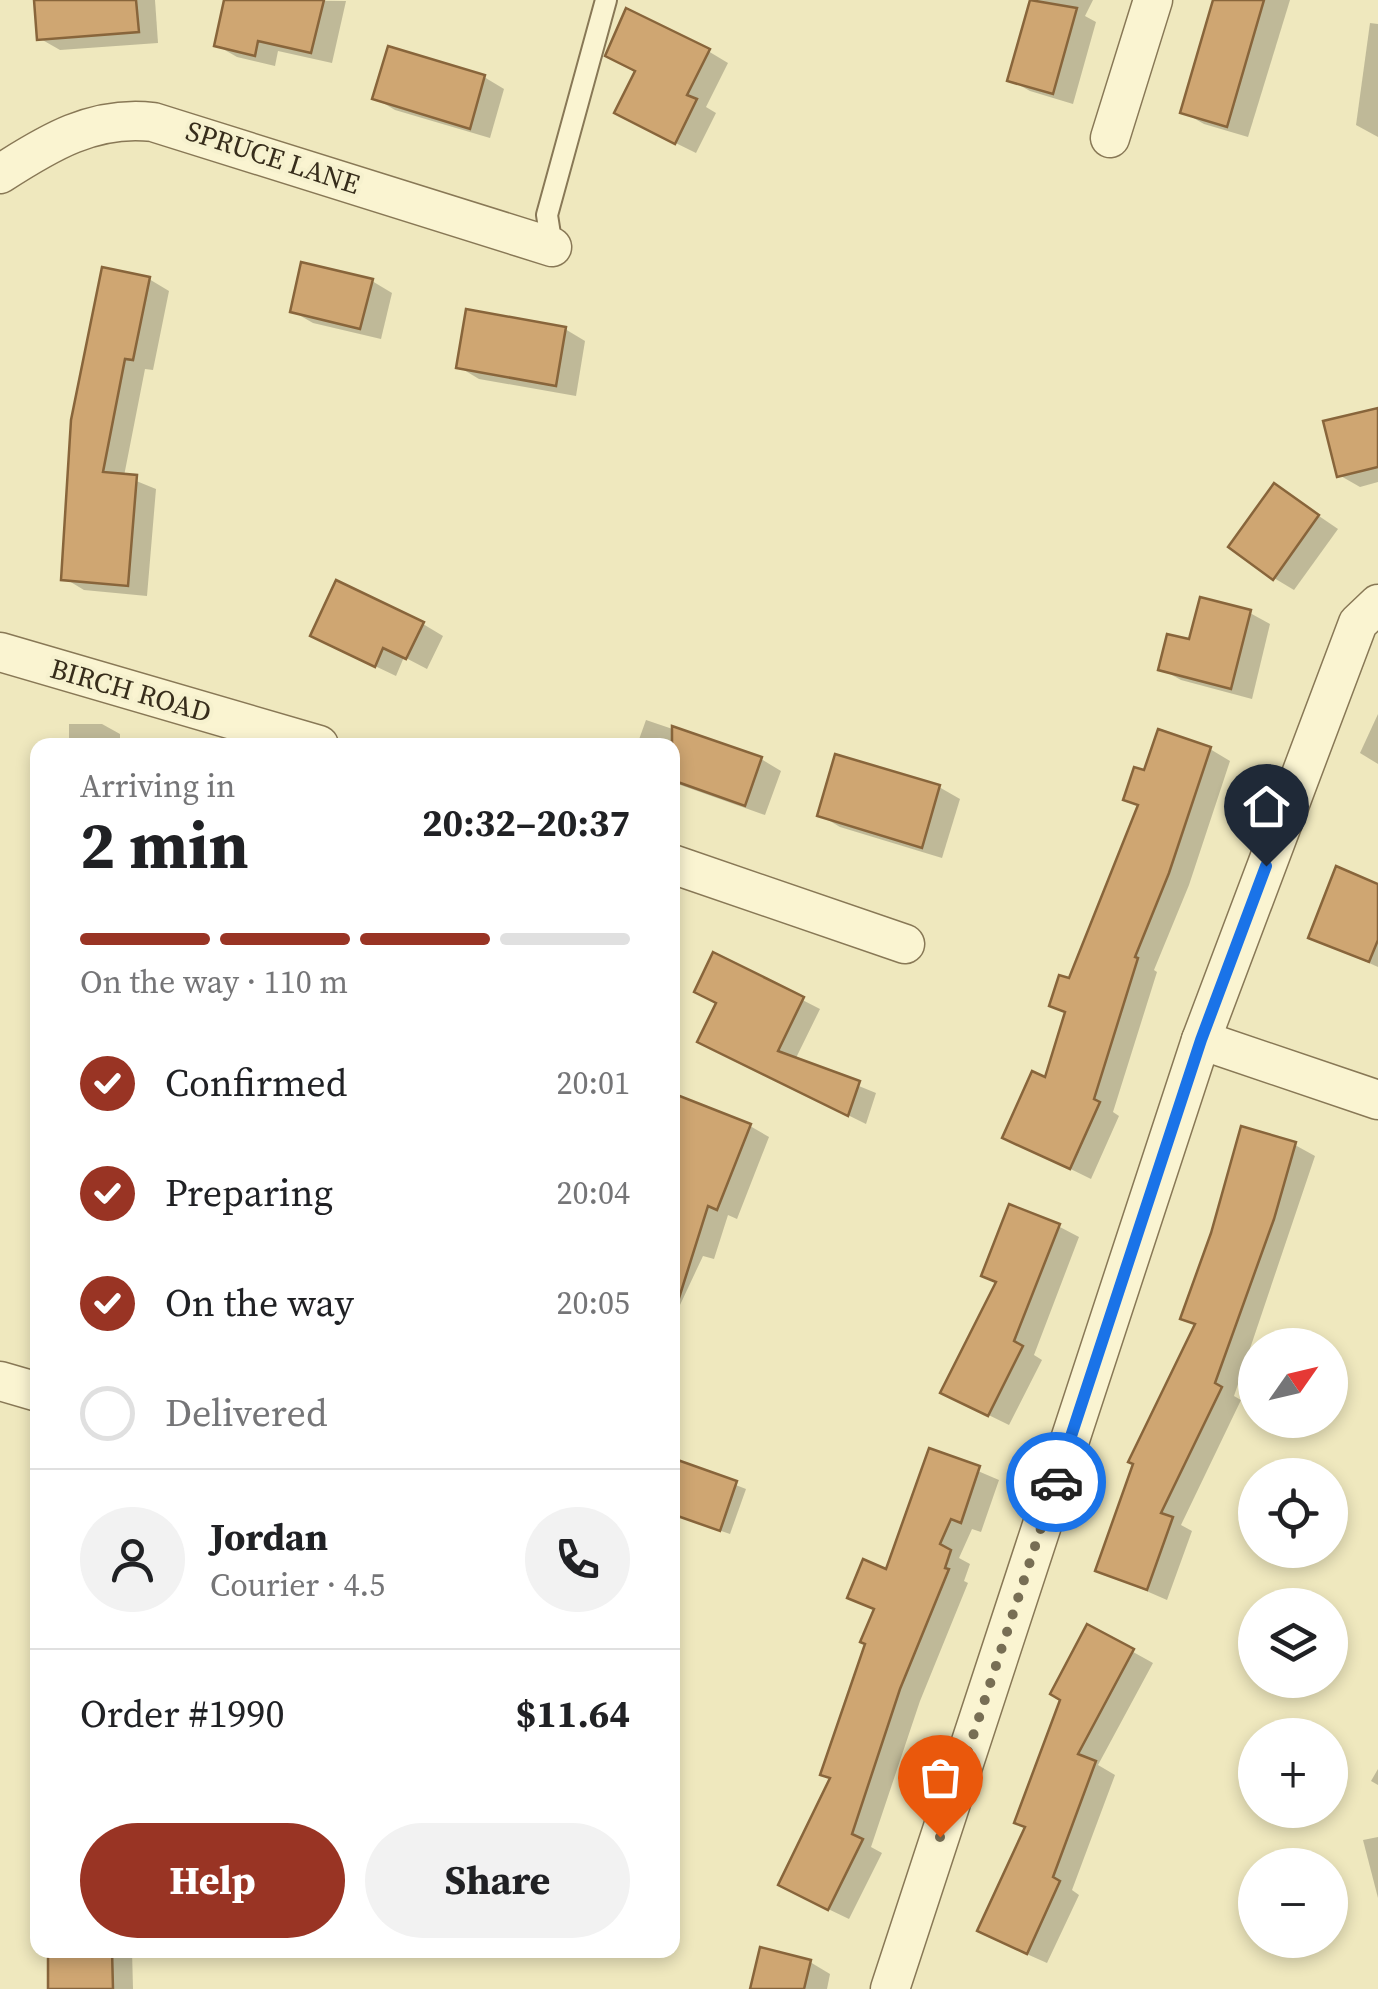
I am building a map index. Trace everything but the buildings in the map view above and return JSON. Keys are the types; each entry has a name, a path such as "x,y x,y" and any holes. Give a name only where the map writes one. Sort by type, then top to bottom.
{"street":[{"path":"1110,138 1153,0"},
{"name":"SPRUCE LANE","path":"0,174 81,128 122,118 153,122 552,247"},
{"path":"890,1989 1201,1040 1358,623 1378,604"},
{"name":"BIRCH ROAD","path":"0,652 295,738"},
{"path":"680,867 905,944"},
{"path":"1201,1040 1378,1100"},
{"path":"0,1381 30,1390"}],"lane":[{"path":"552,247 547,215 606,0"}],"way so far":[{"path":"940,1837 1056,1482"}],"route":[{"path":"1056,1482 1201,1040 1266,866"}]}
